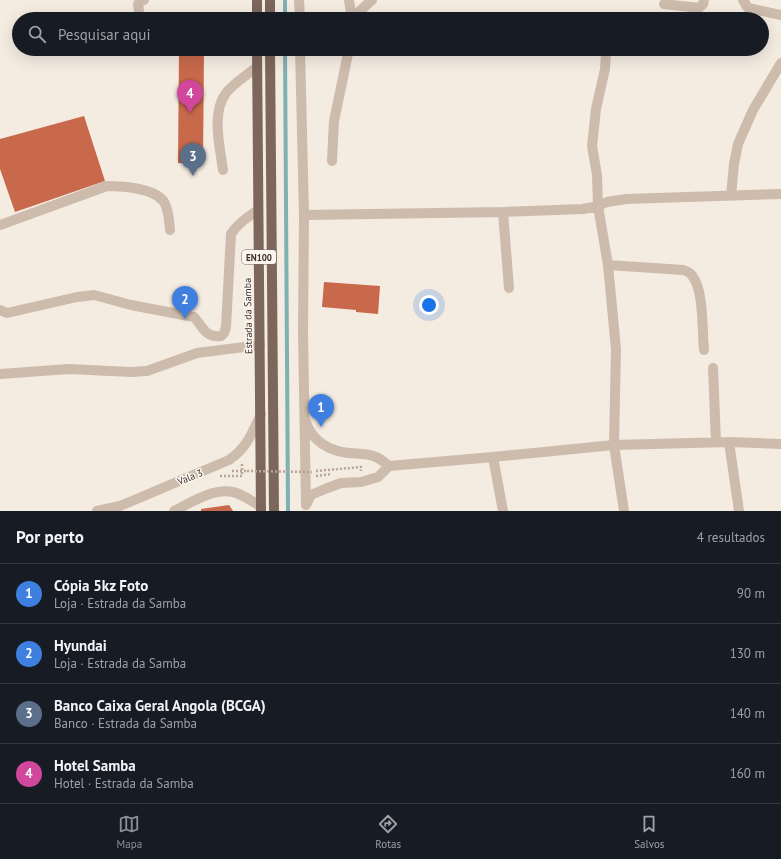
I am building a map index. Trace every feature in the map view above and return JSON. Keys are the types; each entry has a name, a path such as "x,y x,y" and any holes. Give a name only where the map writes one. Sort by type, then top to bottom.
{"main road":[{"path":"256,0 257,12"},
{"path":"270,0 270,12"},
{"name":"Estrada da Samba","path":"257,56 261,509"},
{"name":"EN100","path":"270,56 274,511"}],"street":[{"path":"139,12 138,4 140,1 144,0"},
{"path":"299,0 300,12"},
{"path":"349,0 351,12"},
{"path":"359,12 372,0"},
{"path":"664,4 699,8 703,4 704,0"},
{"path":"743,0 748,8 767,12"},
{"path":"769,12 781,15"},
{"path":"300,56 304,215 304,417 308,472 306,508"},
{"path":"332,161 334,120 348,56"},
{"path":"606,56 604,75 599,92 592,136 592,146 597,174 598,206 608,265 616,349 614,444 624,511"},
{"path":"731,196 734,164 738,144 753,110 781,63"},
{"path":"223,170 218,124 218,108 225,94 236,83 257,67"},
{"path":"0,225 107,186 120,186 154,194 163,200 167,207 170,230"},
{"path":"304,215 503,212 583,209 598,206 607,202 626,199 781,194"},
{"path":"0,310 7,313 77,297 94,295 131,305 194,317 205,332 210,336 221,336 226,327 232,234 235,227 258,210"},
{"path":"503,212 509,288"},
{"path":"608,265 683,270 692,275 696,282 700,300 704,350"},
{"path":"0,374 68,369 131,372 147,371 197,353 260,345"},
{"path":"713,368 716,442"},
{"name":"Vala 3","path":"96,511 120,506 238,455 244,448 261,414"},
{"path":"304,417 308,430 320,444 337,451 362,453 376,457 389,466 614,444 716,442 781,444"},
{"path":"729,442 739,511"},
{"path":"493,457 503,511"},
{"path":"306,508 311,496 341,483 361,482 378,477 389,466"},
{"path":"174,511 212,494 225,492 238,494 261,509"}],"path":[{"path":"247,471 308,472"}],"building":[{"path":"179,56 204,56 203,164 178,163"},
{"path":"84,116 105,181 15,212 0,169 0,139"},
{"path":"324,282 380,286 378,314 356,312 356,310 322,307"},
{"path":"229,505 233,511 201,511 201,509"}],"waterway":[{"path":"285,0 285,12"},
{"path":"285,56 288,511"}],"place":[{"name":"Hotel Samba","path":"190,113"},
{"name":"Banco Caixa Geral Angola (BCGA)","path":"193,176"},
{"name":"Hyundai","path":"185,319"},
{"name":"Cópia 5kz Foto","path":"321,427"}]}
